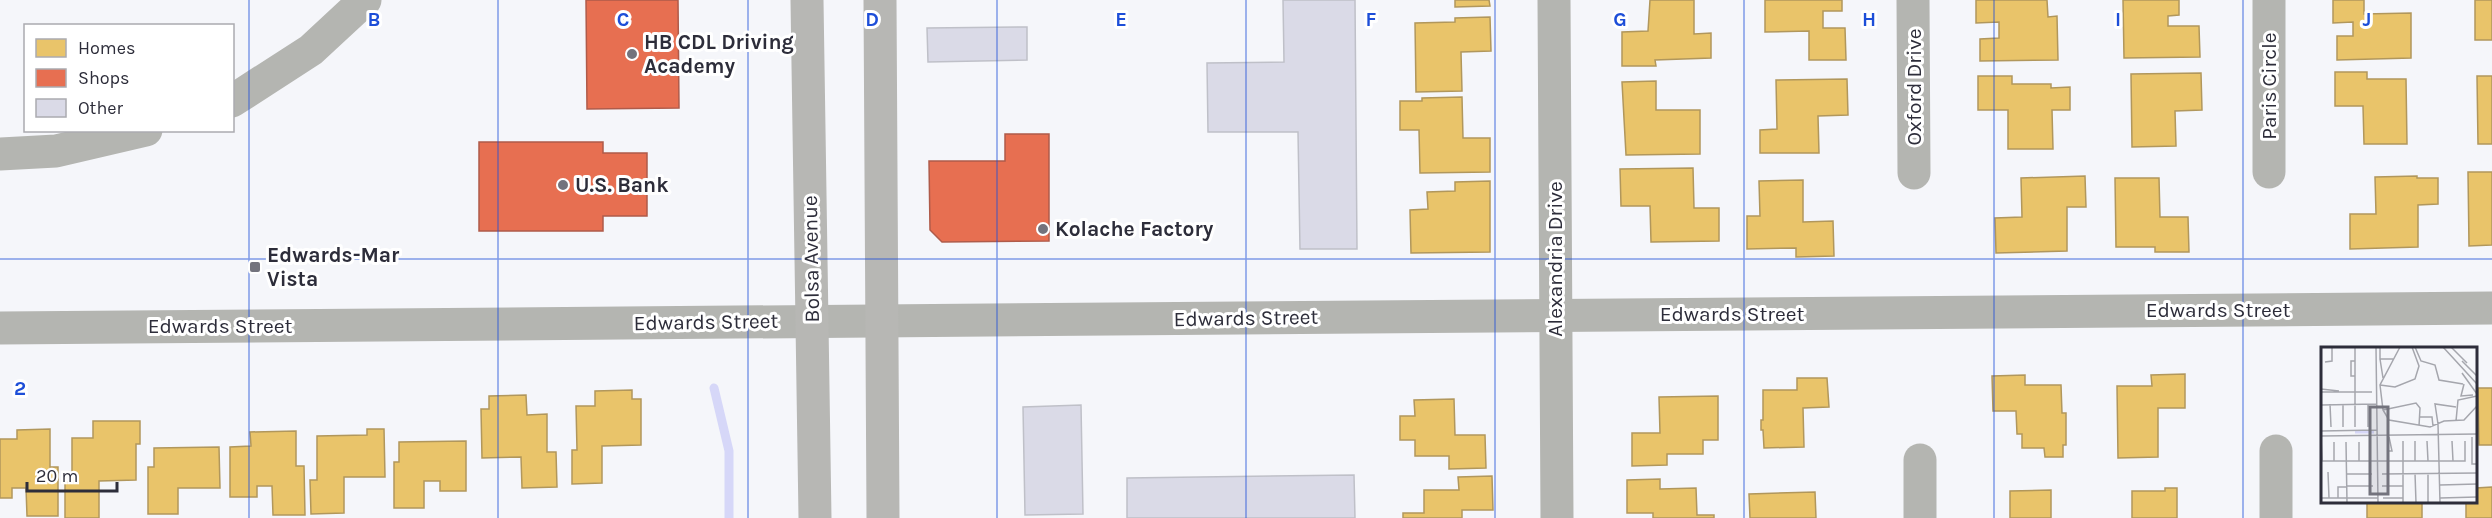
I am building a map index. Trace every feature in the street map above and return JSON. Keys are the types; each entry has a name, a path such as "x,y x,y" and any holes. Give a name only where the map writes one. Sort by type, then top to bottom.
{"main road":[{"name":"Bolsa Avenue","path":"807,0 815,518"},
{"path":"880,0 883,518"}],"street":[{"path":"234,99 311,50 365,0"},
{"name":"Alexandria Drive","path":"1554,0 1557,518"},
{"name":"Oxford Drive","path":"1913,0 1914,173"},
{"name":"Paris Circle","path":"2269,0 2269,172"},
{"path":"0,154 56,151 137,132"},
{"name":"Edwards Street","path":"0,328 2492,308"},
{"path":"2276,451 2276,518"},
{"path":"1920,460 1920,518"}],"building: Homes":[{"path":"1455,0 1489,0 1490,6 1455,7"},
{"path":"1650,0 1694,0 1694,34 1711,33 1711,58 1655,60 1656,66 1622,66 1622,32 1648,31"},
{"path":"1765,0 1842,0 1842,11 1823,11 1823,28 1845,28 1846,60 1809,60 1809,31 1765,32"},
{"path":"1976,0 2047,0 2048,17 2057,16 2058,60 1980,61 1980,39 1999,38 1999,22 1976,23"},
{"path":"2123,0 2179,0 2179,15 2168,16 2168,26 2199,26 2200,57 2124,58"},
{"path":"2333,0 2364,0 2364,14 2411,13 2411,58 2337,60 2337,36 2353,36 2353,22 2333,23"},
{"path":"2475,0 2492,0 2492,40 2475,40"},
{"path":"1490,17 1491,51 1461,52 1462,91 1416,92 1415,23 1455,22 1455,18"},
{"path":"2335,72 2367,72 2367,79 2406,79 2407,144 2364,144 2363,106 2335,106"},
{"path":"2201,73 2202,110 2175,111 2176,146 2132,147 2131,74"},
{"path":"1978,76 2012,76 2012,84 2051,84 2051,88 2070,87 2070,110 2052,110 2053,149 2008,149 2008,110 1978,110"},
{"path":"2477,76 2492,76 2492,144 2478,144"},
{"path":"1847,79 1848,115 1818,116 1819,153 1760,153 1760,130 1777,129 1776,80"},
{"path":"1656,81 1656,110 1700,110 1700,154 1626,155 1622,82"},
{"path":"1462,97 1463,138 1490,138 1490,172 1420,173 1419,130 1400,130 1400,101"},
{"path":"1693,168 1694,208 1719,208 1719,241 1651,242 1650,206 1621,206 1620,169"},
{"path":"2468,172 2492,172 2492,245 2469,246"},
{"path":"2085,176 2086,207 2067,207 2067,251 1996,253 1995,218 2022,217 2021,178"},
{"path":"2417,176 2417,178 2438,178 2438,204 2418,205 2418,247 2350,249 2350,214 2376,214 2375,177"},
{"path":"2115,178 2159,178 2160,217 2188,217 2189,252 2155,252 2155,247 2116,247"},
{"path":"1803,180 1803,222 1833,221 1834,256 1796,257 1796,248 1747,249 1747,216 1760,216 1759,181"},
{"path":"1490,181 1490,252 1411,253 1410,210 1428,209 1427,192 1455,191 1455,182"},
{"path":"2185,374 2185,408 2158,408 2158,457 2118,458 2117,386 2152,386 2151,375"},
{"path":"2025,375 2025,385 2061,385 2062,413 2066,413 2066,445 2063,445 2063,457 2045,457 2044,448 2022,448 2022,434 2017,434 2016,411 1993,411 1992,376"},
{"path":"1797,378 1827,378 1829,407 1803,408 1804,447 1764,448 1763,430 1761,430 1763,390 1797,390"},
{"path":"2478,388 2492,388 2492,445 2479,445"},
{"path":"632,390 632,399 641,399 641,445 602,446 602,483 572,484 572,450 577,450 576,406 595,406 595,391"},
{"path":"526,395 527,415 547,414 547,452 556,452 557,487 522,488 521,457 482,458 481,409 489,409 489,396"},
{"path":"1718,396 1718,440 1703,440 1703,454 1667,454 1667,465 1632,466 1632,433 1660,433 1659,397"},
{"path":"1454,399 1455,435 1485,435 1486,468 1449,469 1449,456 1415,456 1415,440 1400,440 1400,416 1415,416 1414,400"},
{"path":"93,421 140,421 140,444 136,444 136,480 99,481 99,518 65,518 65,482 72,482 72,438 93,438"},
{"path":"50,429 50,467 58,467 58,516 27,516 26,488 12,488 12,498 0,498 0,439 17,439 17,430"},
{"path":"367,429 384,429 385,477 344,477 344,513 311,514 310,480 317,480 317,436 367,435"},
{"path":"296,431 296,466 304,466 305,515 273,515 272,486 257,486 257,497 230,497 230,447 251,446 250,432"},
{"path":"466,441 466,491 440,491 440,481 424,481 424,508 394,508 394,462 399,462 399,442"},
{"path":"219,447 220,488 178,488 178,514 148,514 148,467 154,467 154,448"},
{"path":"1492,476 1493,510 1462,510 1462,518 1403,518 1403,513 1424,513 1424,490 1459,490 1458,477"},
{"path":"1660,479 1660,489 1696,488 1697,515 1714,515 1714,518 1653,518 1653,513 1627,513 1627,480"},
{"path":"2492,487 2492,518 2466,518 2466,503 2477,503 2477,488"},
{"path":"2165,488 2177,488 2177,518 2132,518 2132,491 2165,491"},
{"path":"2051,490 2051,518 2010,518 2010,491"},
{"path":"1815,492 1816,518 1750,518 1749,494"},
{"path":"2367,503 2422,503 2422,518 2367,518"}],"building: Shops":[{"name":"HB CDL Driving Academy","path":"586,0 678,0 679,108 587,109"},
{"path":"1005,134 1049,134 1049,241 942,242 930,230 929,161 1005,161"},
{"name":"U.S. Bank","path":"479,142 603,142 603,153 647,153 647,216 603,216 603,231 479,231"}],"building: Other":[{"path":"1283,0 1355,0 1357,249 1300,249 1298,132 1208,132 1207,63 1284,62"},
{"path":"1027,27 1027,60 928,62 927,28"},
{"path":"1081,405 1083,514 1025,515 1023,407"},
{"path":"1354,475 1355,518 1127,518 1127,478"}],"waterway":[{"path":"714,388 729,451 729,518"}],"place":[{"name":"HB CDL Driving Academy","path":"632,54"},
{"name":"U.S. Bank","path":"563,185"},
{"name":"Kolache Factory","path":"1043,229"},
{"name":"Edwards-Mar Vista","path":"255,267"}]}
